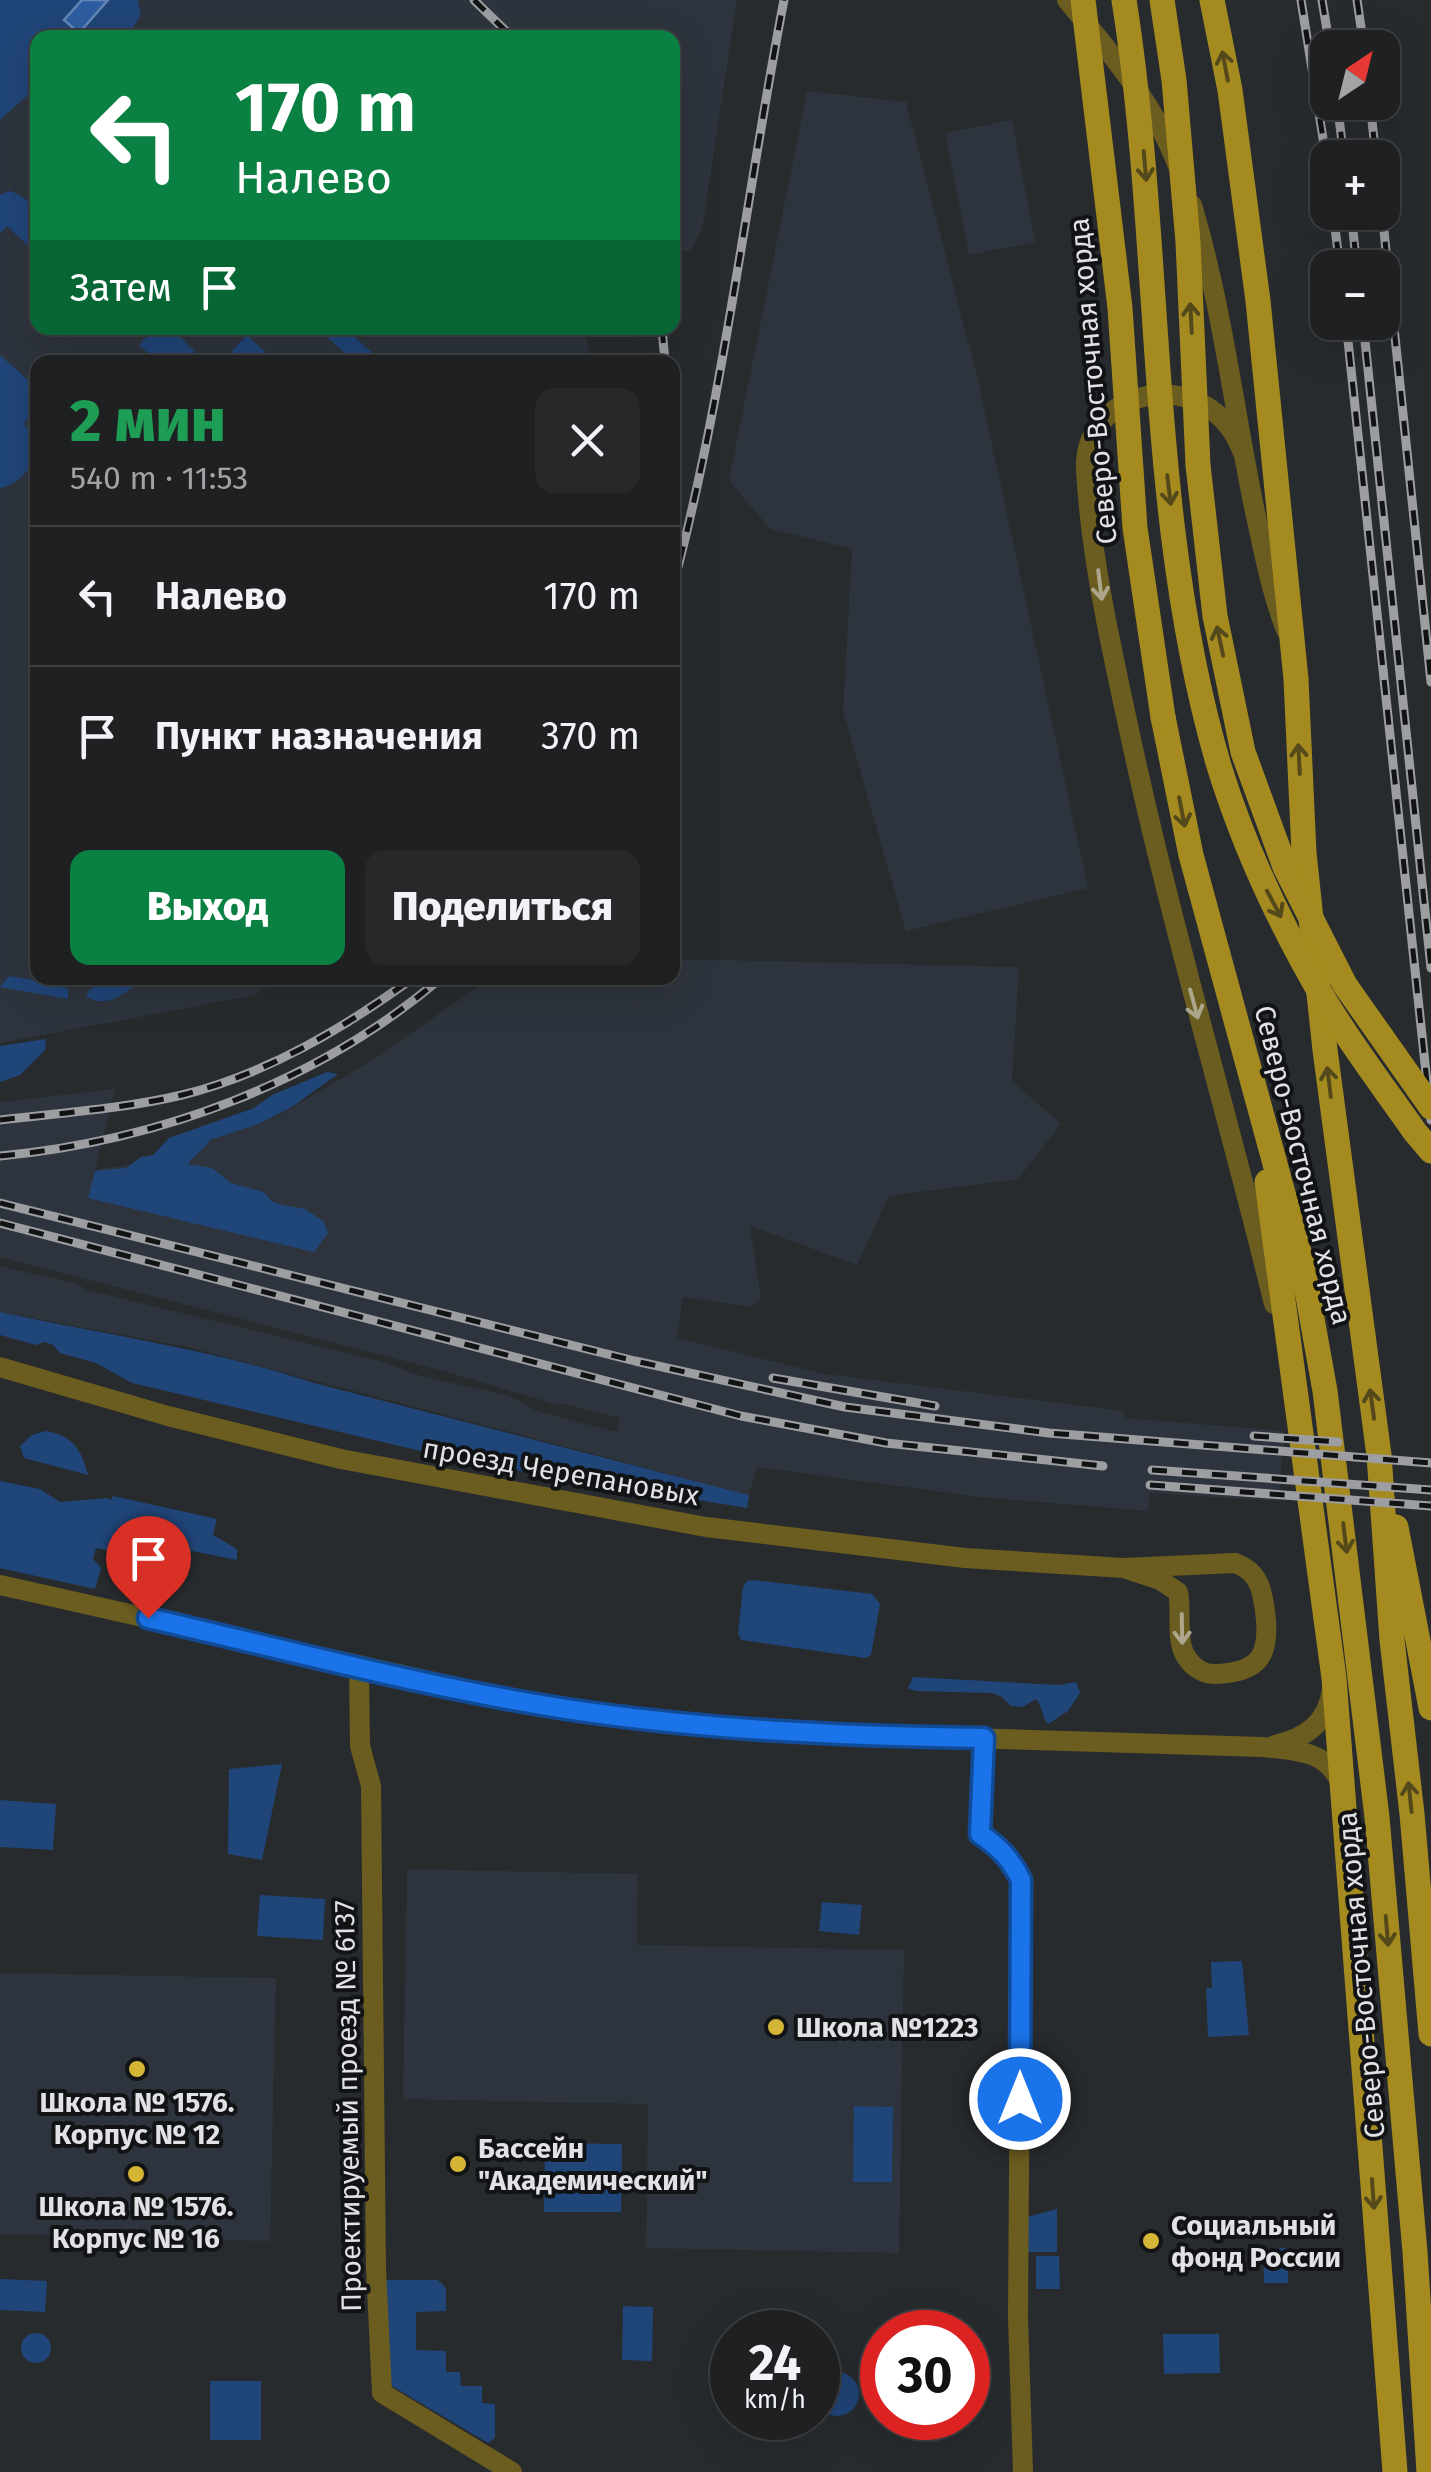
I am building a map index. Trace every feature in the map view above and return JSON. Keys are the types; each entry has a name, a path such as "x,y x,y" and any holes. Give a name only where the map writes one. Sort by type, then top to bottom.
{"main road":[{"name":"Северо-Восточная хорда","path":"1082,0 1120,308 1135,528 1163,716 1191,855 1302,1263 1342,1509 1378,1817 1415,2252 1429,2472"},
{"name":"Северо-Восточная хорда","path":"1124,0 1138,87 1166,467 1185,621 1220,767 1264,884 1326,1001 1414,1132 1431,1151"},
{"path":"1162,0 1174,80 1188,242 1198,464 1215,616 1243,752 1285,867 1345,985 1431,1108"},
{"name":"Северо-Восточная хорда","path":"1212,0 1230,90 1258,301 1293,648 1304,853 1325,1050 1379,1455 1392,1640 1431,2034"},
{"path":"1257,1088 1276,1262 1334,1678 1396,2472"},
{"path":"1379,1455 1405,1562 1431,1708"}],"street":[{"path":"1068,0 1122,68 1170,146 1209,261 1274,599 1293,648"},
{"path":"1243,453 1231,428 1212,408 1187,396 1159,394 1132,401 1109,416 1093,439 1086,466 1102,604 1152,838 1298,1402"},
{"name":"проезд Черепановых","path":"0,1368 168,1416 342,1459 571,1504 847,1546 1124,1568"},
{"path":"1216,1563 1248,1567 1262,1590 1268,1632 1264,1651 1254,1665 1236,1674 1206,1674 1193,1666 1183,1652 1178,1592 1160,1580 1124,1568 1216,1563"},
{"path":"0,1585 359,1667 562,1708 738,1729 1263,1747 1318,1758 1336,1770 1343,1788"},
{"name":"Проектируемый проезд № 6137","path":"359,1667 360,1746 371,1786 376,2268 382,2394 512,2472"},
{"path":"1263,1747 1290,1741 1315,1728 1330,1702 1334,1678"},
{"path":"984,1738 980,1834 999,1846 1021,1880 1018,2318 1022,2472"}],"shaded area":[{"path":"0,0 737,0 702,229 690,251 680,250 680,30 30,30 30,335 585,335 590,355 30,355 30,985 269,985 255,995 0,1043"},
{"path":"0,0 138,0 141,15 131,30 30,30 30,93 0,120"},
{"path":"82,0 108,0 82,30 76,30 64,20"},
{"path":"807,91 906,102 978,380 1088,888 906,931 843,711 852,549 770,529 729,480"},
{"path":"1012,120 1035,242 969,255 945,133"},
{"path":"9,191 30,204 30,247 7,226 0,234 0,195"},
{"path":"148,335 178,335 195,352 150,355 139,345"},
{"path":"247,335 268,355 234,355 232,351"},
{"path":"352,335 375,355 347,355 328,338"},
{"path":"0,355 30,382 30,416 24,424 30,431 30,464 16,482 0,488"},
{"path":"680,959 1019,967 1012,1081 1061,1124 1018,1179 889,1196 857,1265 750,1226 761,1298 751,1307 683,1297 677,1338 825,1374 1124,1411 1124,1418 1284,1431 1279,1501 1150,1493 1148,1511 980,1497 757,1467 749,1495 187,1347 0,1312 0,1266 510,1396 536,1411 617,1432 620,1418 558,1405 440,1370 0,1257 0,1102 115,1089 95,1170 161,1159 281,1114 379,1056 480,985 680,985"},
{"path":"9,976 30,980 30,985 62,985 68,990 68,999 0,987"},
{"path":"100,985 134,985 123,994 101,1001 86,996 90,989"},
{"path":"46,1039 45,1050 20,1075 0,1082 0,1046"},
{"path":"327,1072 338,1074 292,1107 258,1124 210,1140 188,1164 212,1168 231,1183 264,1192 271,1201 282,1205 305,1209 324,1222 328,1233 314,1252 88,1198 95,1171 126,1168 141,1157 153,1155 169,1138 254,1108 272,1095"},
{"path":"0,1312 236,1361 749,1495 747,1508 472,1463 132,1383 96,1363 60,1353 45,1342 36,1345 0,1335"},
{"path":"46,1431 63,1436 74,1445 88,1475 24,1458 20,1446 32,1435"},
{"path":"0,1481 40,1489 60,1502 111,1500 113,1496 217,1519 213,1535 237,1549 237,1560 187,1550 183,1562 171,1564 96,1548 93,1559 101,1568 95,1589 0,1568"},
{"path":"753,1580 872,1594 880,1604 871,1655 865,1658 741,1640 738,1633 743,1587"},
{"path":"913,1677 1059,1685 1076,1682 1080,1693 1068,1711 1048,1724 1036,1699 1023,1707 1011,1706 992,1693 915,1691 908,1688"},
{"path":"282,1764 262,1860 228,1854 229,1769"},
{"path":"0,1800 56,1804 53,1850 0,1847"},
{"path":"407,1869 638,1874 637,1945 904,1950 899,2253 646,2248 648,2104 403,2099"},
{"path":"260,1895 325,1899 323,1940 257,1936"},
{"path":"822,1902 862,1905 859,1935 819,1931"},
{"path":"1242,1961 1249,2035 1208,2037 1206,1988 1212,1988 1211,1962"},
{"path":"0,1973 276,1978 270,2241 0,2234"},
{"path":"854,2106 893,2107 892,2182 853,2182"},
{"path":"545,2143 622,2144 621,2212 544,2212"},
{"path":"1057,2209 1057,2252 1026,2252 1027,2217"},
{"path":"1288,2248 1288,2283 1264,2283 1263,2249"},
{"path":"1036,2256 1059,2256 1060,2289 1036,2289"},
{"path":"0,2279 47,2281 45,2312 0,2310"},
{"path":"387,2280 438,2280 446,2288 446,2311 416,2312 416,2350 446,2351 446,2372 460,2372 461,2386 482,2386 482,2403 495,2404 495,2438 488,2443 392,2386 386,2378"},
{"path":"623,2306 653,2307 652,2361 622,2360"},
{"path":"36,2333 50,2342 51,2348 42,2362 36,2363 22,2354 21,2348 30,2334"},
{"path":"1163,2334 1219,2334 1220,2373 1164,2374"},
{"path":"840,2373 853,2378 859,2394 853,2410 840,2415"},
{"path":"210,2381 261,2381 261,2440 210,2440"}],"railway":[{"path":"474,0 505,30"},
{"path":"680,558 720,370 784,0"},
{"path":"1301,0 1323,140"},
{"path":"1322,0 1327,30"},
{"path":"1357,0 1361,30"},
{"path":"1339,120 1342,140"},
{"path":"1372,120 1374,140"},
{"path":"1335,230 1338,250"},
{"path":"1353,230 1355,250"},
{"path":"1384,230 1431,682"},
{"path":"663,335 664,355"},
{"path":"1348,340 1431,1120"},
{"path":"1365,340 1431,968"},
{"path":"0,1120 137,1104 213,1086 304,1047 403,985"},
{"path":"0,1156 119,1136 177,1121 234,1100 343,1048 432,985"},
{"path":"0,1203 635,1361 845,1407 1049,1433 1431,1463"},
{"path":"0,1223 741,1416 886,1443 1103,1466"},
{"path":"773,1378 935,1406"},
{"path":"1254,1436 1338,1442"},
{"path":"1152,1470 1431,1490"},
{"path":"1150,1485 1431,1506"}],"place":[{"name":"Школа №1223","path":"776,2027"},
{"name":"Школа № 1576. Корпус № 12","path":"137,2069"},
{"name":"Бассейн \"Академический\"","path":"458,2164"},
{"name":"Школа № 1576. Корпус № 16","path":"136,2174"},
{"name":"Социальный фонд России","path":"1151,2241"}],"route":[{"path":"148,1618 359,1667 562,1708 738,1729 984,1738 980,1834 999,1846 1021,1880 1020,2099"}]}
